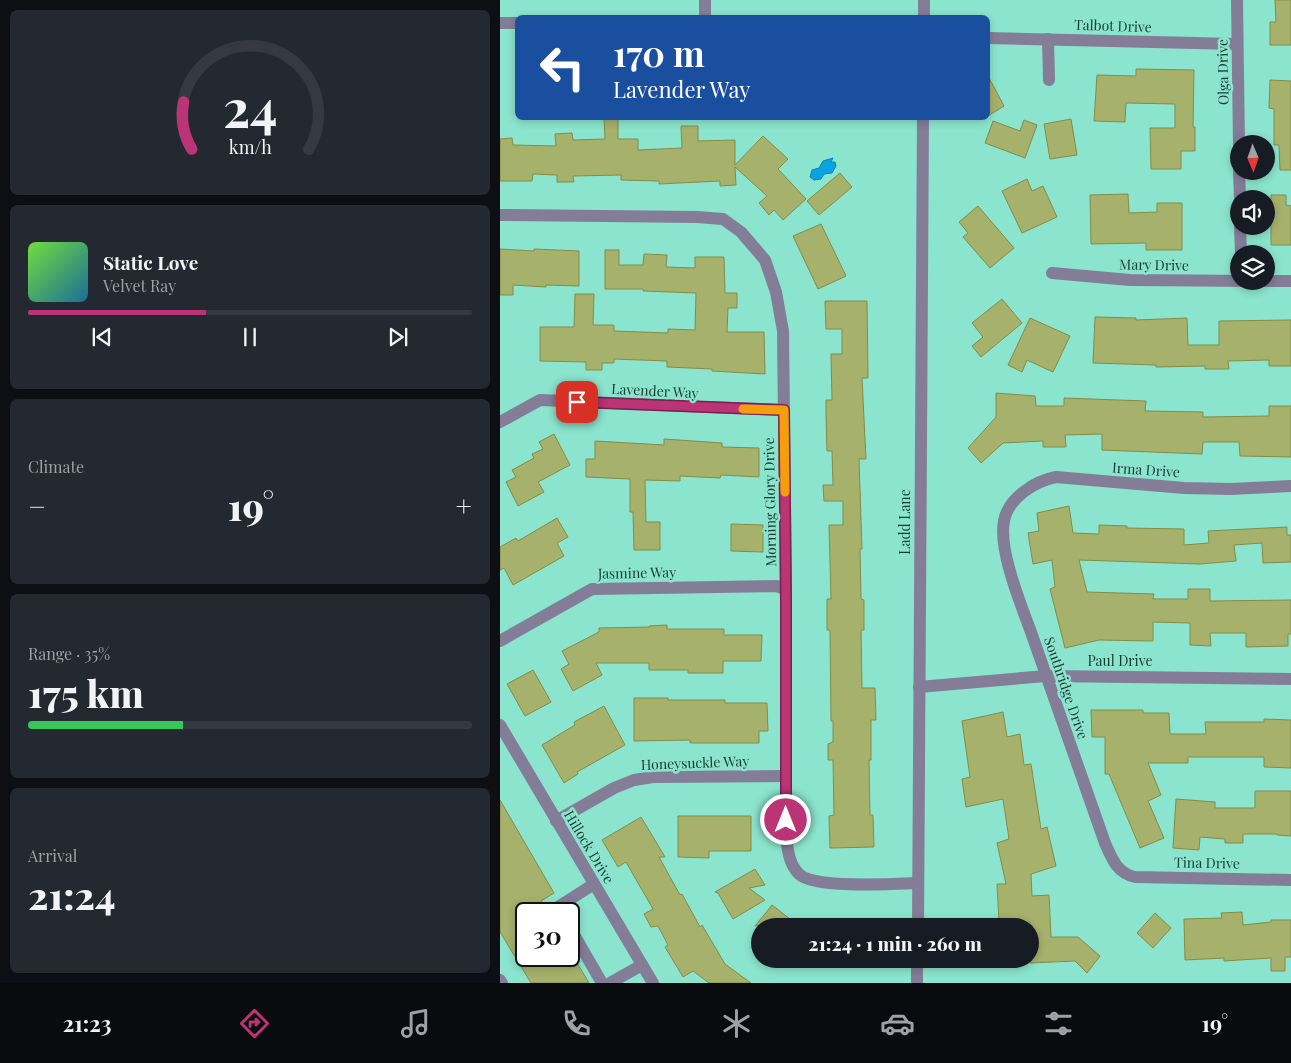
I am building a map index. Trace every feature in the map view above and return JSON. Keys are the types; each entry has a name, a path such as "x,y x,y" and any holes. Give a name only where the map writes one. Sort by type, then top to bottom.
{"street":[{"path":"705,0 705,15"},
{"path":"924,0 924,15"},
{"name":"Olga Drive","path":"1237,0 1239,135"},
{"path":"500,23 515,23"},
{"name":"Talbot Drive","path":"990,38 1237,44"},
{"path":"1048,39 1049,80"},
{"name":"Ladd Lane","path":"918,918 923,120"},
{"name":"Morning Glory Drive","path":"500,215 697,217 724,219 741,232 765,260 776,292 783,331 786,838 790,862 800,875 825,884 918,884"},
{"name":"Mary Drive","path":"1052,273 1130,280 1230,281"},
{"path":"1275,281 1291,281"},
{"name":"Lavender Way","path":"500,422 540,400 784,410"},
{"name":"Irma Drive","path":"1009,507 1027,490 1039,482 1056,477 1184,488 1230,489 1291,486"},
{"name":"Southridge Drive","path":"1009,507 1003,523 1006,556 1105,843 1111,857 1123,873"},
{"name":"Jasmine Way","path":"500,641 592,589 777,586 786,590"},
{"name":"Paul Drive","path":"919,687 1046,676 1291,679"},
{"name":"Hillock Drive","path":"500,725 653,983"},
{"name":"Honeysuckle Way","path":"556,821 614,788 634,780 653,777 786,776"},
{"name":"Tina Drive","path":"1123,873 1135,877 1291,880"},
{"path":"566,902 594,884"},
{"path":"580,945 602,983"},
{"path":"610,983 642,965"},
{"path":"917,983 918,968"}],"water":[{"path":"833,158 831,162 835,162 836,166 832,173 824,174 821,179 814,180 810,177 812,170 819,168 823,161"}],"building":[{"path":"1275,0 1291,0 1291,45 1270,45 1270,22 1276,22"},
{"path":"1136,69 1194,70 1193,127 1195,127 1195,151 1181,151 1181,169 1151,169 1150,128 1175,128 1175,104 1126,103 1125,122 1094,121 1097,75 1136,76"},
{"path":"990,80 1004,106 990,115"},
{"path":"1270,80 1291,81 1291,170 1280,170 1279,145 1275,145 1274,135 1274,109 1269,108"},
{"path":"1071,119 1077,155 1050,159 1044,124"},
{"path":"604,120 618,120 618,139 638,139 638,150 682,148 681,126 698,126 698,141 735,140 735,165 763,136 788,159 778,169 806,199 783,220 774,210 769,215 759,203 767,196 735,167 736,185 720,186 720,181 659,184 659,181 621,180 621,175 573,176 574,182 557,182 557,175 533,174 532,181 500,181 500,139 512,138 513,145 556,146 555,134 572,133 573,140 605,139"},
{"path":"1024,120 1037,125 1025,158 985,143 993,121 1020,131"},
{"path":"840,173 852,187 819,215 807,201"},
{"path":"1027,179 1032,191 1043,186 1057,217 1022,233 1002,191"},
{"path":"1128,194 1129,213 1157,212 1157,203 1182,203 1182,250 1146,250 1146,243 1091,244 1090,195"},
{"path":"1275,195 1286,195 1286,205 1291,206 1291,245 1271,245 1271,235 1275,235"},
{"path":"978,206 1014,248 990,268 963,237 968,233 959,222"},
{"path":"821,224 846,276 818,289 793,236"},
{"path":"500,249 579,251 579,286 513,285 513,295 500,295"},
{"path":"605,250 619,250 619,265 643,265 644,254 667,255 666,267 695,268 695,257 724,257 725,293 737,293 737,308 728,308 727,332 764,332 765,374 667,367 667,361 614,359 614,363 602,363 602,370 586,370 586,362 540,361 540,327 574,327 575,294 594,294 593,325 614,325 614,331 668,333 668,329 695,330 696,293 643,291 643,289 605,289"},
{"path":"1002,299 1022,323 981,357 972,346 983,337 972,323"},
{"path":"825,301 867,301 868,378 862,378 866,459 859,459 862,549 860,549 861,599 864,600 864,630 861,630 862,688 875,688 876,720 871,720 871,760 869,760 870,815 873,815 874,847 830,848 829,816 834,815 833,760 828,760 828,744 833,742 830,630 827,630 827,599 831,599 829,525 843,525 843,501 824,501 823,485 833,485 832,451 827,451 826,400 832,400 831,354 842,354 842,329 826,329"},
{"path":"1095,317 1136,318 1136,320 1187,318 1188,345 1219,345 1219,321 1291,320 1291,366 1269,366 1269,360 1228,361 1229,369 1205,369 1205,366 1156,367 1156,365 1093,363"},
{"path":"1030,318 1070,336 1053,372 1027,360 1022,372 1008,365"},
{"path":"996,393 1035,396 1036,406 1064,406 1064,398 1146,401 1145,411 1203,412 1203,417 1269,416 1269,406 1291,406 1291,457 1240,456 1239,442 1203,442 1202,454 1102,450 1102,434 1065,435 1066,447 1043,447 1043,441 1003,443 981,463 968,448 996,417"},
{"path":"554,434 570,465 538,482 544,492 518,506 506,482 516,477 512,470 534,458 532,454 543,449 539,442"},
{"path":"664,439 722,443 722,447 759,448 759,477 721,475 720,478 680,476 680,481 645,480 646,522 660,522 660,550 634,550 633,512 630,512 630,479 586,477 586,459 595,459 595,441 664,445"},
{"path":"1069,506 1073,533 1099,534 1099,525 1127,526 1127,528 1184,529 1184,545 1209,543 1208,531 1287,527 1287,535 1291,535 1291,562 1263,563 1262,543 1234,545 1236,561 1200,564 1079,560 1087,592 1154,594 1153,599 1188,599 1188,589 1210,589 1210,601 1291,600 1291,634 1288,634 1288,646 1246,647 1246,633 1210,633 1211,646 1190,645 1190,623 1153,622 1153,641 1099,640 1065,648 1050,589 1055,587 1052,560 1033,564 1028,533 1039,531 1037,513"},
{"path":"557,518 568,537 557,543 564,556 513,585 504,568 500,570 500,547 516,538 518,541"},
{"path":"731,524 763,525 763,552 731,551"},
{"path":"667,625 667,629 724,629 724,635 762,635 761,661 723,661 723,673 688,673 688,670 649,670 649,663 596,663 602,675 573,691 561,669 569,664 562,651 599,632 599,628"},
{"path":"533,670 551,702 525,716 507,684"},
{"path":"634,698 725,700 725,703 767,703 768,731 759,731 759,743 690,743 690,740 634,741"},
{"path":"604,706 625,745 577,772 578,774 564,783 542,745 575,725 574,722"},
{"path":"1091,710 1143,710 1143,713 1169,713 1170,734 1206,734 1205,722 1264,722 1264,719 1291,720 1291,768 1264,767 1264,757 1188,757 1188,763 1148,763 1161,795 1148,801 1164,838 1140,848 1109,774 1105,774 1105,737 1092,737"},
{"path":"1003,712 1007,737 1020,734 1024,765 1031,764 1041,829 1047,827 1056,866 1031,874 1032,896 1049,895 1051,937 1078,937 1100,956 1087,973 1075,961 1039,963 1039,918 999,918 997,884 1006,884 997,843 1009,839 1003,799 966,807 962,779 970,777 962,721"},
{"path":"1255,791 1291,791 1291,836 1243,834 1243,843 1225,843 1225,839 1200,837 1199,850 1173,848 1176,799 1215,802 1215,808 1255,808"},
{"path":"500,800 554,893 542,902 515,902 515,957 500,932"},
{"path":"678,816 751,816 751,851 709,851 709,858 678,857"},
{"path":"641,817 665,857 659,857 700,927 702,925 725,964 751,983 709,983 693,971 683,977 665,947 668,945 658,926 651,927 644,914 653,909 626,862 618,867 602,840"},
{"path":"755,869 765,885 749,888 765,900 733,919 718,893 715,892"},
{"path":"772,905 789,918 761,918"},
{"path":"1242,912 1243,925 1271,922 1271,920 1291,920 1291,957 1285,957 1285,971 1271,971 1271,958 1224,961 1224,958 1185,960 1184,919 1222,918 1221,913"},
{"path":"1155,913 1171,928 1153,948 1137,933"},
{"path":"521,967 580,967 589,983 531,983"}],"slow traffic":[{"path":"743,409 784,410 785,492"}],"route":[{"path":"577,402 784,410 786,820"}]}
